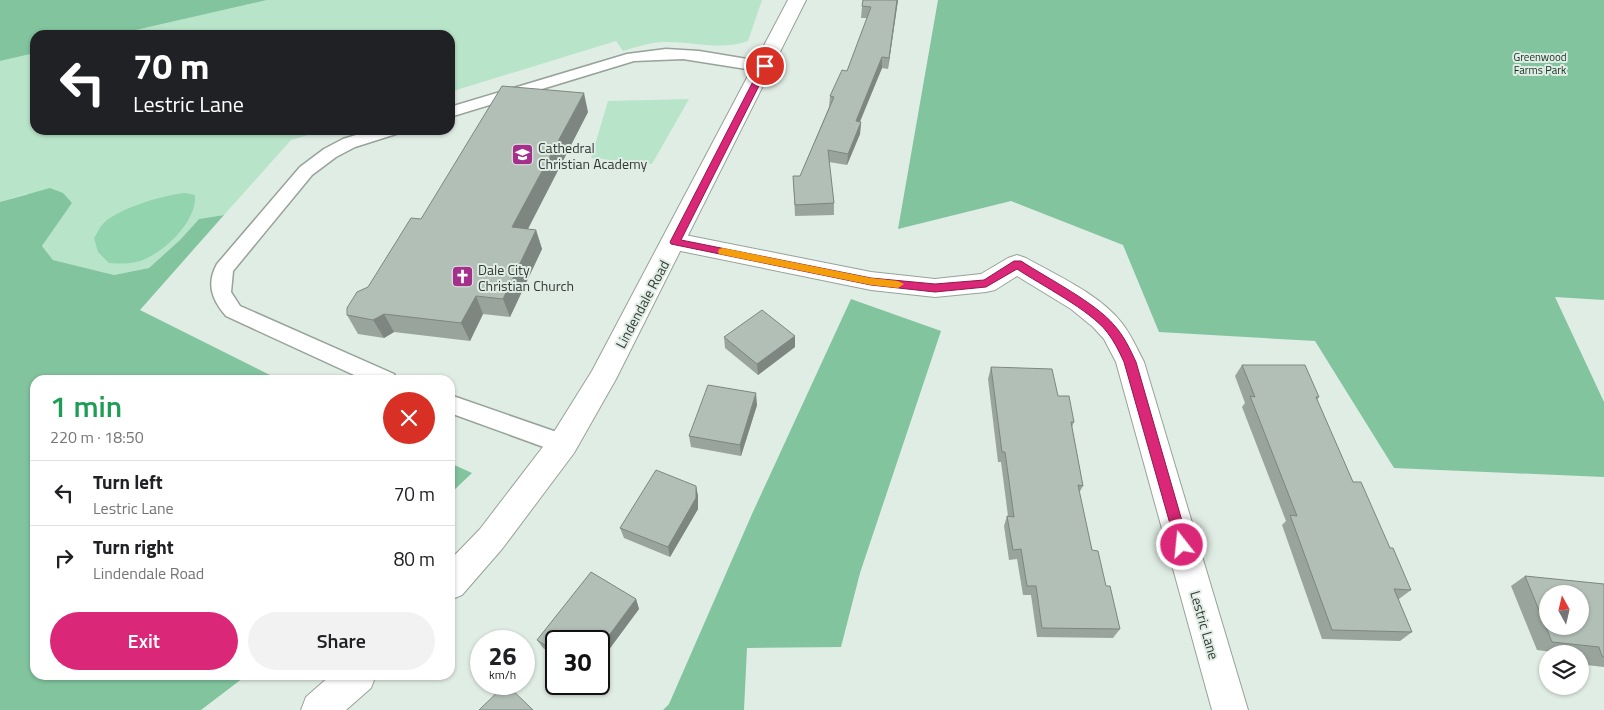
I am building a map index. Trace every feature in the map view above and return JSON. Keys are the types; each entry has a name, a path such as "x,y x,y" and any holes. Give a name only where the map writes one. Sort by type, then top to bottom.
{"street":[{"name":"Lindendale Road","path":"455,579 491,539 563,444 602,379 675,242 797,0"},
{"name":"Lestric Lane","path":"675,242 871,282 935,288 986,283 1017,264 1095,314 1115,335 1130,362 1230,710"},
{"path":"320,710 353,680"}],"lane":[{"path":"455,111 632,58 656,54 680,53 765,66"},
{"path":"374,135 349,143 330,153 306,171 224,269 219,285 222,300 233,311 375,375"},
{"path":"455,406 563,444"}],"shaded area":[{"path":"267,0 762,0 748,41 738,44 717,45 662,42 623,51 616,41 455,90 455,30 136,30"},
{"path":"30,54 30,135 308,135 291,140 224,215 199,219 180,240 149,268 114,275 53,260 42,246 72,203 26,194 0,202 0,61"},
{"path":"689,99 652,164 591,158 608,101"},
{"path":"186,193 195,195 191,216 177,235 159,251 140,261 121,264 109,263 98,252 94,238 101,226 109,219 141,203"}],"green space":[{"path":"0,0 267,0 136,30 30,30 30,54 0,61"},
{"name":"Greenwood Farms Park","path":"938,0 1604,0 1604,300 1555,297 1604,402 1604,477 1394,468 1315,341 1159,332 1123,245 1011,201 898,229"},
{"path":"50,188 63,193 72,203 42,246 53,260 114,275 149,268 180,240 199,219 224,215 140,310 270,375 30,375 30,680 240,680 201,710 0,710 0,202"},
{"path":"851,299 941,331 860,573 841,647 747,648 744,710 663,710 669,704 752,514"},
{"path":"455,465 472,473 455,489"}],"building":[{"path":"863,0 897,0 889,58 882,57 856,121 861,122 848,154 828,150 834,203 795,205 793,176 800,176 834,97 830,96 842,70 847,71 871,7 862,6"},
{"path":"502,86 584,93 512,227 536,230 503,299 476,296 461,323 384,314 373,320 347,315 347,308 357,292 368,287 411,218 421,219"},
{"path":"762,310 795,336 757,364 724,337"},
{"path":"1242,365 1305,365 1319,397 1316,397 1353,482 1361,482 1411,590 1394,589 1412,632 1332,630 1290,515 1297,516 1250,396 1255,397"},
{"path":"991,367 1052,369 1058,396 1069,396 1074,422 1071,422 1083,486 1078,485 1092,550 1098,551 1106,586 1110,586 1120,629 1042,628 1036,586 1027,586 1021,549 1013,550 1007,516 1014,517 1005,452 1002,452"},
{"path":"708,385 756,393 740,445 689,436"},
{"path":"656,470 696,486 696,498 668,547 620,528"},
{"path":"591,572 636,599 610,634 610,630 545,630 545,645 537,640"},
{"path":"1525,576 1604,584 1604,657 1599,647 1552,642 1549,635 1589,635 1589,585 1539,585 1539,610"},
{"path":"495,695 517,695 533,710 479,710"}],"slow traffic":[{"path":"723,252 871,282 898,284"}],"place":[{"name":"Cathedral Christian Academy","path":"522,155"},
{"name":"Dale City Christian Church","path":"462,277"}],"route":[{"path":"765,66 675,242 871,282 935,288 964,287 986,283 1017,264 1095,314 1110,327 1121,342 1130,362 1182,545"}]}
